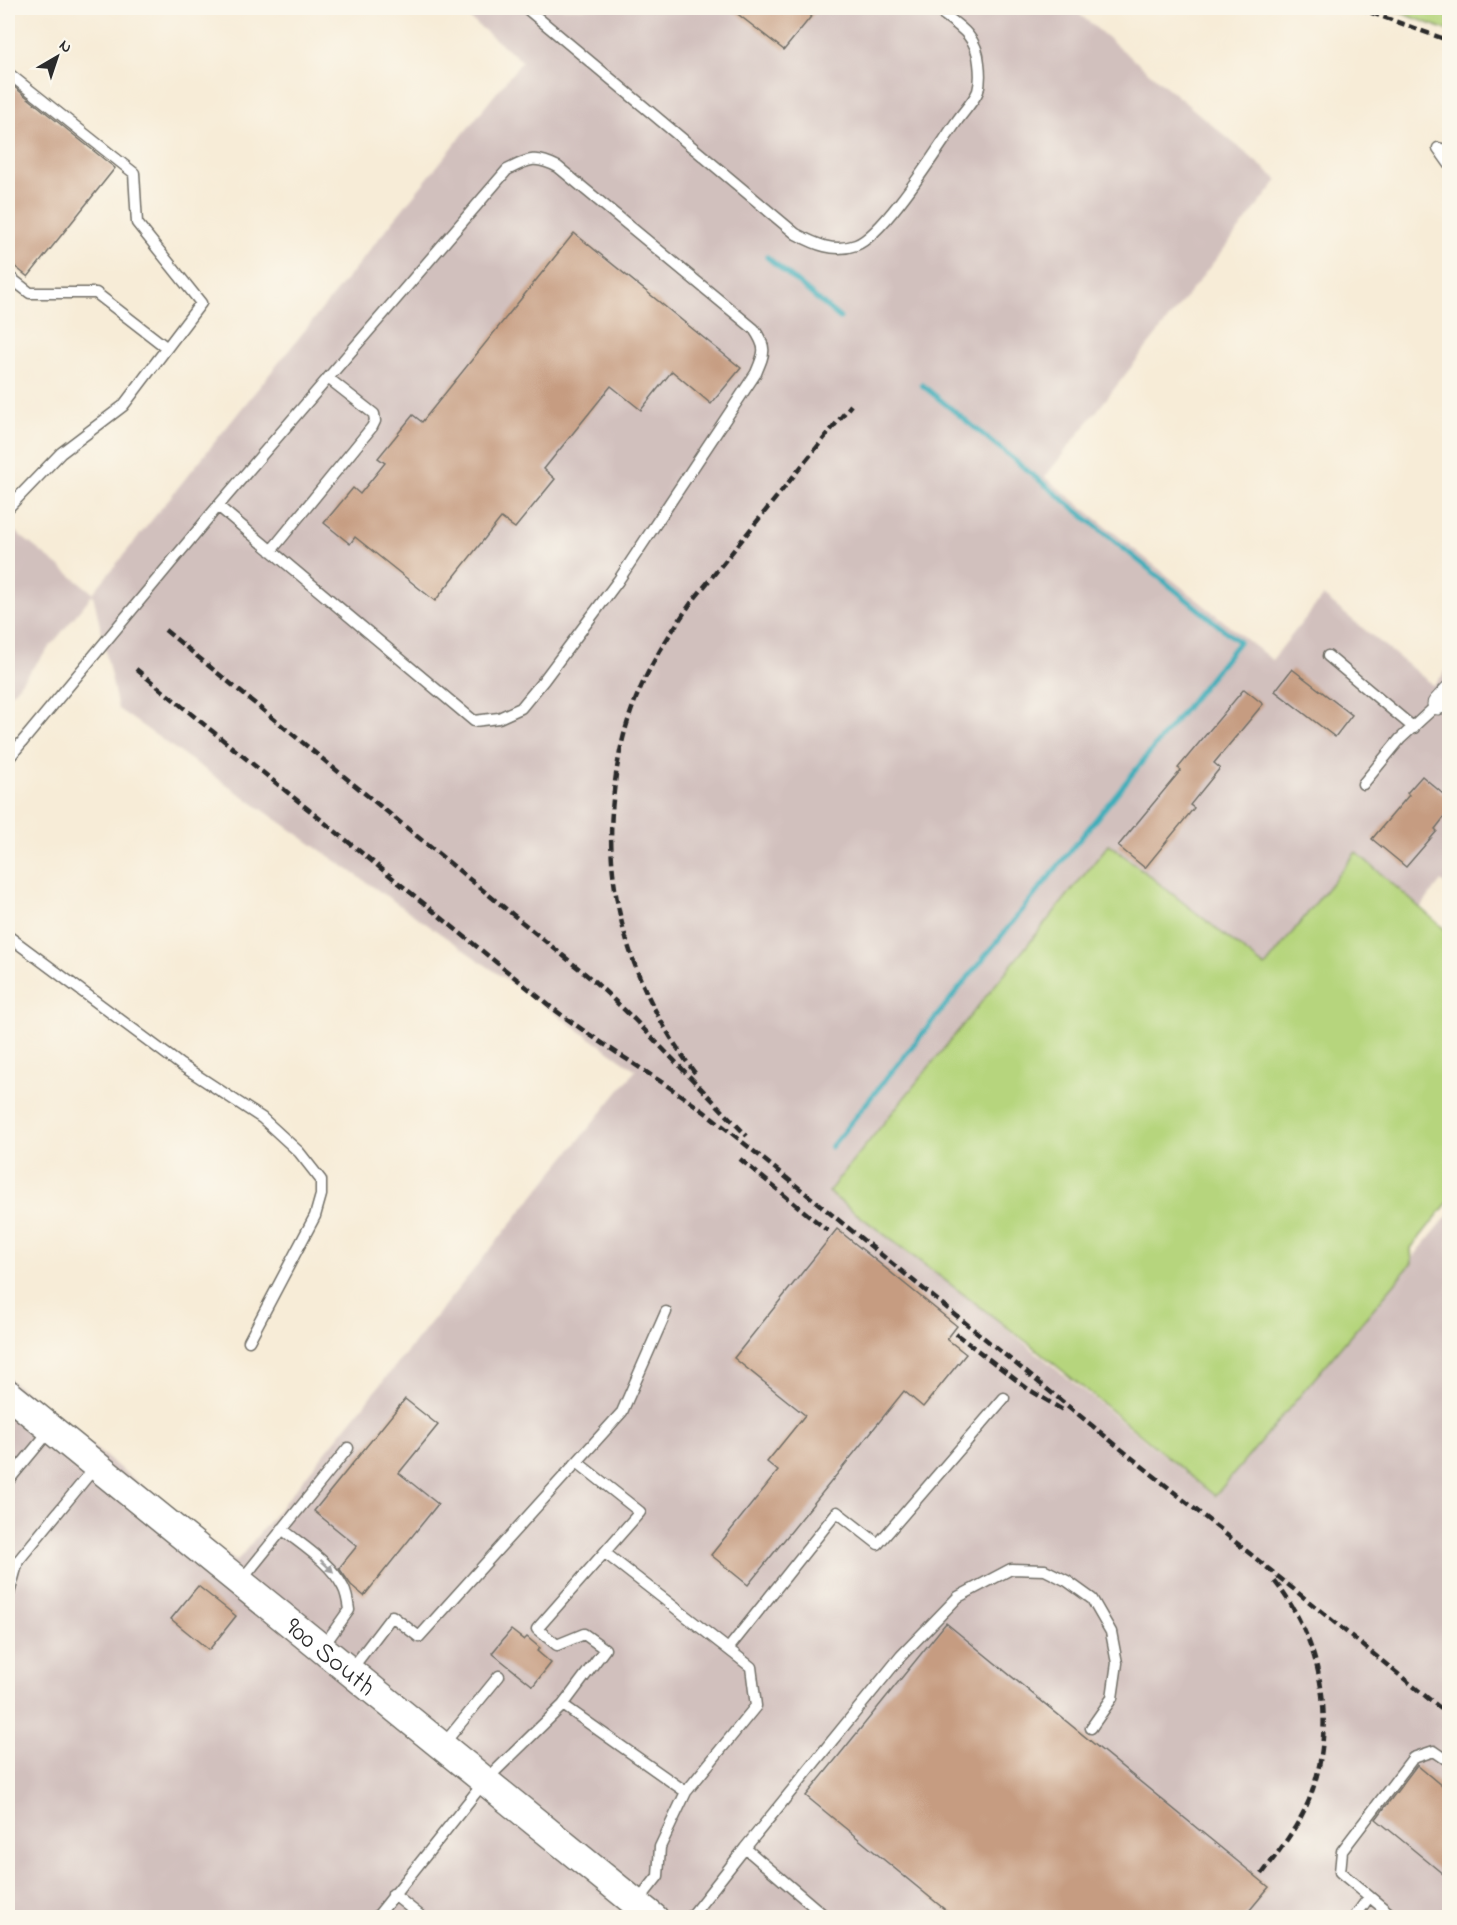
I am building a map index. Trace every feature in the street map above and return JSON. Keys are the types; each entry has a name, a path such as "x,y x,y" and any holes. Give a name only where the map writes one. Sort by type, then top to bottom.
{"street":[{"name":"900 South","path":"8,1394 485,1781 639,1913"}],"lane":[{"path":"526,8 796,234 816,245 835,249 857,245 876,231 918,177 978,90 979,63 975,42 962,28 939,11"},
{"path":"8,73 134,174 137,223 201,303 123,406 61,453 8,508"},
{"path":"1449,151 1438,148 1449,165"},
{"path":"8,759 218,506 507,170 523,162 541,158 558,167 754,329 764,343 762,359 756,373 618,581 574,642 521,708 499,718 474,721 218,506"},
{"path":"8,276 30,293 96,293 167,348"},
{"path":"271,551 375,421 374,414 328,378"},
{"path":"1328,656 1414,728"},
{"path":"1363,784 1400,739 1444,698"},
{"path":"8,936 181,1065 262,1118 299,1152 321,1179 321,1195 315,1216 249,1341"},
{"path":"350,1671 392,1616 419,1637 622,1412 666,1312"},
{"path":"728,1649 837,1512 878,1544 1004,1398"},
{"path":"8,1481 51,1429"},
{"path":"240,1582 348,1448"},
{"path":"376,1917 485,1781 563,1705 605,1649 584,1634 557,1645 537,1629 640,1512 577,1462"},
{"path":"8,1597 18,1561 97,1466"},
{"path":"282,1529 325,1564 338,1577 345,1590 349,1610 322,1648"},
{"path":"605,1553 751,1667 756,1706 686,1792 660,1847 657,1876 639,1913"},
{"path":"690,1917 901,1656 958,1597 1011,1569 1045,1570 1067,1581 1092,1599 1111,1632 1117,1663 1112,1698 1091,1728"},
{"path":"442,1746 499,1676"},
{"path":"563,1705 686,1792"},
{"path":"1395,1917 1340,1872 1342,1851 1413,1758 1434,1751 1449,1762"},
{"path":"745,1848 827,1917"},
{"path":"393,1894 423,1917"},
{"path":"1354,1917 1370,1897"}],"shaded area":[{"path":"457,8 1072,8 1278,180 1045,477 1272,660 1323,596 1434,686 1449,667 1449,888 1441,881 1330,1025 845,1198 1215,1497 1449,1214 1449,1917 8,1917 8,1378 236,1562 636,1070 118,709 93,594 8,698 8,526 93,593 522,61"}],"green space":[{"path":"1386,8 1449,8 1449,31 1390,9"},
{"path":"1109,844 1265,967 1356,852 1449,933 1449,1201 1411,1248 1412,1263 1215,1496 1036,1349 828,1192"}],"building":[{"path":"730,8 818,8 784,50"},
{"path":"8,82 115,168 28,277 8,261"},
{"path":"574,233 741,368 711,404 672,371 641,410 611,386 544,469 555,479 515,528 501,518 435,601 355,537 350,544 324,523 353,488 360,494 385,463 378,458 413,415 422,422"},
{"path":"1292,669 1352,715 1335,737 1275,691"},
{"path":"1244,689 1263,704 1214,763 1220,768 1190,805 1194,808 1145,868 1118,846 1181,770 1178,768"},
{"path":"1422,776 1449,799 1449,811 1435,829 1437,831 1406,867 1372,839"},
{"path":"837,1229 957,1326 947,1339 966,1354 923,1407 904,1391 748,1585 711,1555 778,1471 767,1462 805,1415 734,1358"},
{"path":"405,1399 438,1425 399,1473 438,1504 364,1596 351,1585 339,1568 357,1546 314,1511"},
{"path":"198,1586 236,1616 209,1650 171,1619"},
{"path":"946,1623 1269,1887 1244,1917 954,1917 806,1796"},
{"path":"511,1630 524,1640 527,1637 540,1648 537,1651 551,1663 533,1686 492,1653"},
{"path":"1417,1765 1449,1792 1449,1879 1376,1819"}],"waterway":[{"path":"767,257 840,318"},
{"path":"831,1147 1239,642 922,385"}],"railway":[{"path":"1358,8 1450,41"},
{"path":"695,1073 673,1042 654,1009 626,940 612,867 611,829 615,780 621,748 629,716 639,692 682,615 851,405"},
{"path":"165,630 594,981 747,1136"},
{"path":"136,669 551,1007 719,1123 1450,1716"},
{"path":"740,1159 828,1231"},
{"path":"956,1334 1028,1389 1066,1412"},
{"path":"1262,1874 1305,1810 1318,1771 1323,1742 1320,1684 1314,1656 1303,1628 1289,1602 1272,1578"}]}
